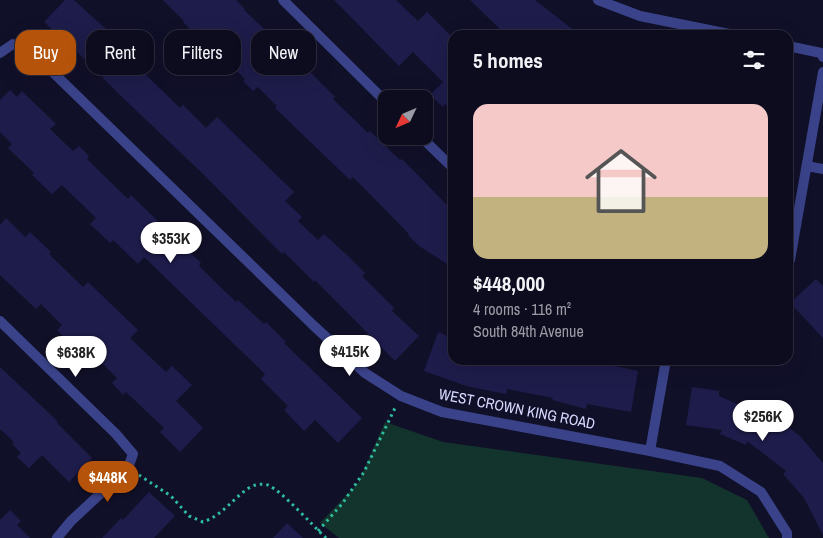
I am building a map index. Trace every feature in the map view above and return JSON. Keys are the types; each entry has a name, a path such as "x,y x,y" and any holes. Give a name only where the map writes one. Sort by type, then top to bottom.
{"street":[{"path":"283,0 378,94"},
{"path":"598,0 640,16 709,30"},
{"name":"WEST CROWN KING ROAD","path":"0,53 13,44 33,53 314,326 365,373 401,396 442,412 720,466 761,492 786,533 787,538"},
{"path":"793,47 822,55"},
{"path":"793,239 823,72"},
{"path":"429,145 448,163"},
{"path":"807,166 823,169"},
{"path":"0,321 116,434 133,454 128,468 71,521 57,538"},
{"path":"650,451 665,365"}],"path":[{"path":"318,531 342,504 364,472 401,396"},
{"path":"128,468 172,496 189,516 203,522 214,518 248,488 257,484 267,485 278,491 326,538"}],"green space":[{"path":"385,422 443,442 702,478 747,500 769,538 339,538 320,523 358,483"}],"building":[{"path":"65,0 74,0 107,30 86,30 86,60 76,51 76,30 53,30 44,22"},
{"path":"163,0 236,0 265,30 251,30 251,75 313,75 335,97 333,99 368,133 370,131 378,139 378,145 384,145 400,160 402,159 448,206 448,264 419,246 353,177 350,180 275,108 277,106 258,87 253,91 243,81 245,79 241,75 241,30 199,30 197,28 191,30"},
{"path":"334,0 396,0 418,21 427,12 448,33 448,107 445,104 443,107 433,98 433,92 443,82 413,52 399,66"},
{"path":"470,0 535,0 574,30 501,30"},
{"path":"146,75 180,108 183,105 206,128 217,117 294,192 285,201 302,217 298,221 318,240 324,234 348,256 365,273 362,276 394,308 392,311 419,336 395,361 315,280 314,282 284,252 282,254 103,76"},
{"path":"10,90 17,97 22,91 56,124 50,129 73,151 79,146 89,156 87,159 128,199 131,195 201,263 199,266 236,302 238,300 264,324 266,322 286,342 284,343 362,418 338,443 315,420 304,431 284,410 288,406 261,379 265,374 144,257 138,264 113,240 110,243 90,224 96,218 62,185 52,194 32,175 34,173 8,148 12,144 0,132 0,100"},
{"path":"6,218 25,237 30,232 51,252 49,254 83,287 88,282 138,330 130,338 166,372 172,366 192,385 176,401 203,428 180,452 160,432 164,428 126,392 123,395 112,383 117,378 96,357 91,363 57,330 62,325 41,304 36,309 0,275 0,225"},
{"path":"816,279 823,286 823,338 793,306 793,300"},
{"path":"438,332 448,336 448,365 610,365 638,371 631,412 587,404 586,409 552,400 553,398 507,389 506,394 466,386 424,371"},
{"path":"0,367 50,414 92,458 69,482 42,455 29,468 17,457 21,453 12,444 14,442 0,429"},
{"path":"692,387 719,391 719,396 778,422 779,420 800,436 823,463 823,535 804,498 783,474 786,471 747,441 746,445 720,434 722,430 686,425"},
{"path":"149,492 175,516 154,538 102,538 121,518 123,520"},
{"path":"10,510 21,521 17,525 30,538 0,538 0,520"},
{"path":"287,523 303,538 273,538"}]}
